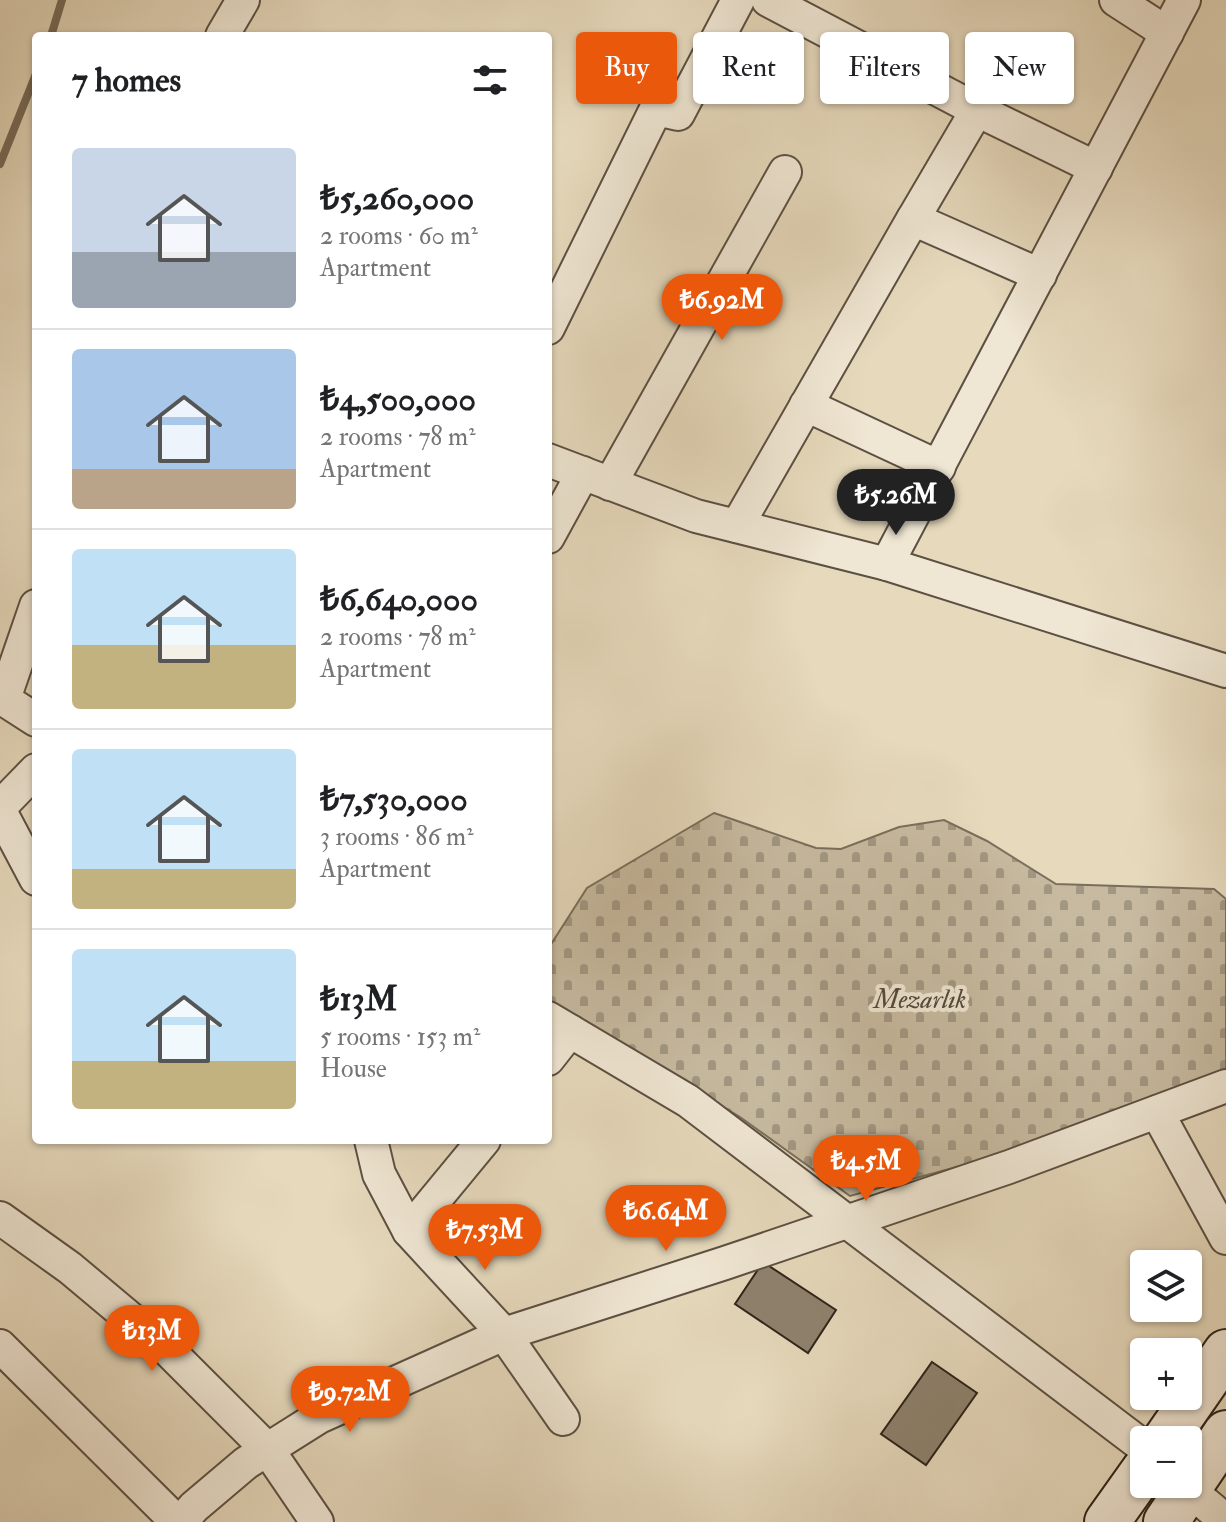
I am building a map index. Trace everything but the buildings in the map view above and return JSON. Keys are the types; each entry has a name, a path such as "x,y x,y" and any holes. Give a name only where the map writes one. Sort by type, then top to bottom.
{"street":[{"path":"224,32 243,0"},
{"path":"552,320 656,109 678,114 738,0"},
{"path":"769,0 977,110 1096,168"},
{"path":"1116,0 1167,33"},
{"path":"887,564 1184,0"},
{"path":"737,526 977,110"},
{"path":"552,532 597,478 785,172"},
{"path":"913,219 1040,275"},
{"path":"806,405 939,467"},
{"path":"552,461 696,516 887,564 1226,671"},
{"path":"32,617 2,698 32,717"},
{"path":"32,774 0,809 32,871"},
{"path":"552,1047 559,1025 688,1101 1130,1437"},
{"path":"0,1346 179,1522 246,1463 319,1417 504,1334 1009,1167 1226,1086"},
{"path":"1157,1112 1226,1238"},
{"path":"372,1144 379,1174 409,1231 504,1334 563,1419"},
{"path":"409,1231 481,1144"},
{"path":"0,1218 70,1268 169,1351 268,1450 317,1522"},
{"path":"1175,1426 1226,1352"},
{"path":"1226,1433 1179,1499 1226,1521"},
{"path":"1107,1522 1130,1490"}],"green space":[{"name":"Mezarlık","path":"714,813 816,848 841,849 899,827 944,820 987,841 1056,884 1214,889 1226,899 1226,1071 1026,1148 850,1196 740,1117 552,1002 552,943 587,888"}],"waterway":[{"path":"52,32 62,0"},
{"path":"0,164 32,84"}]}
